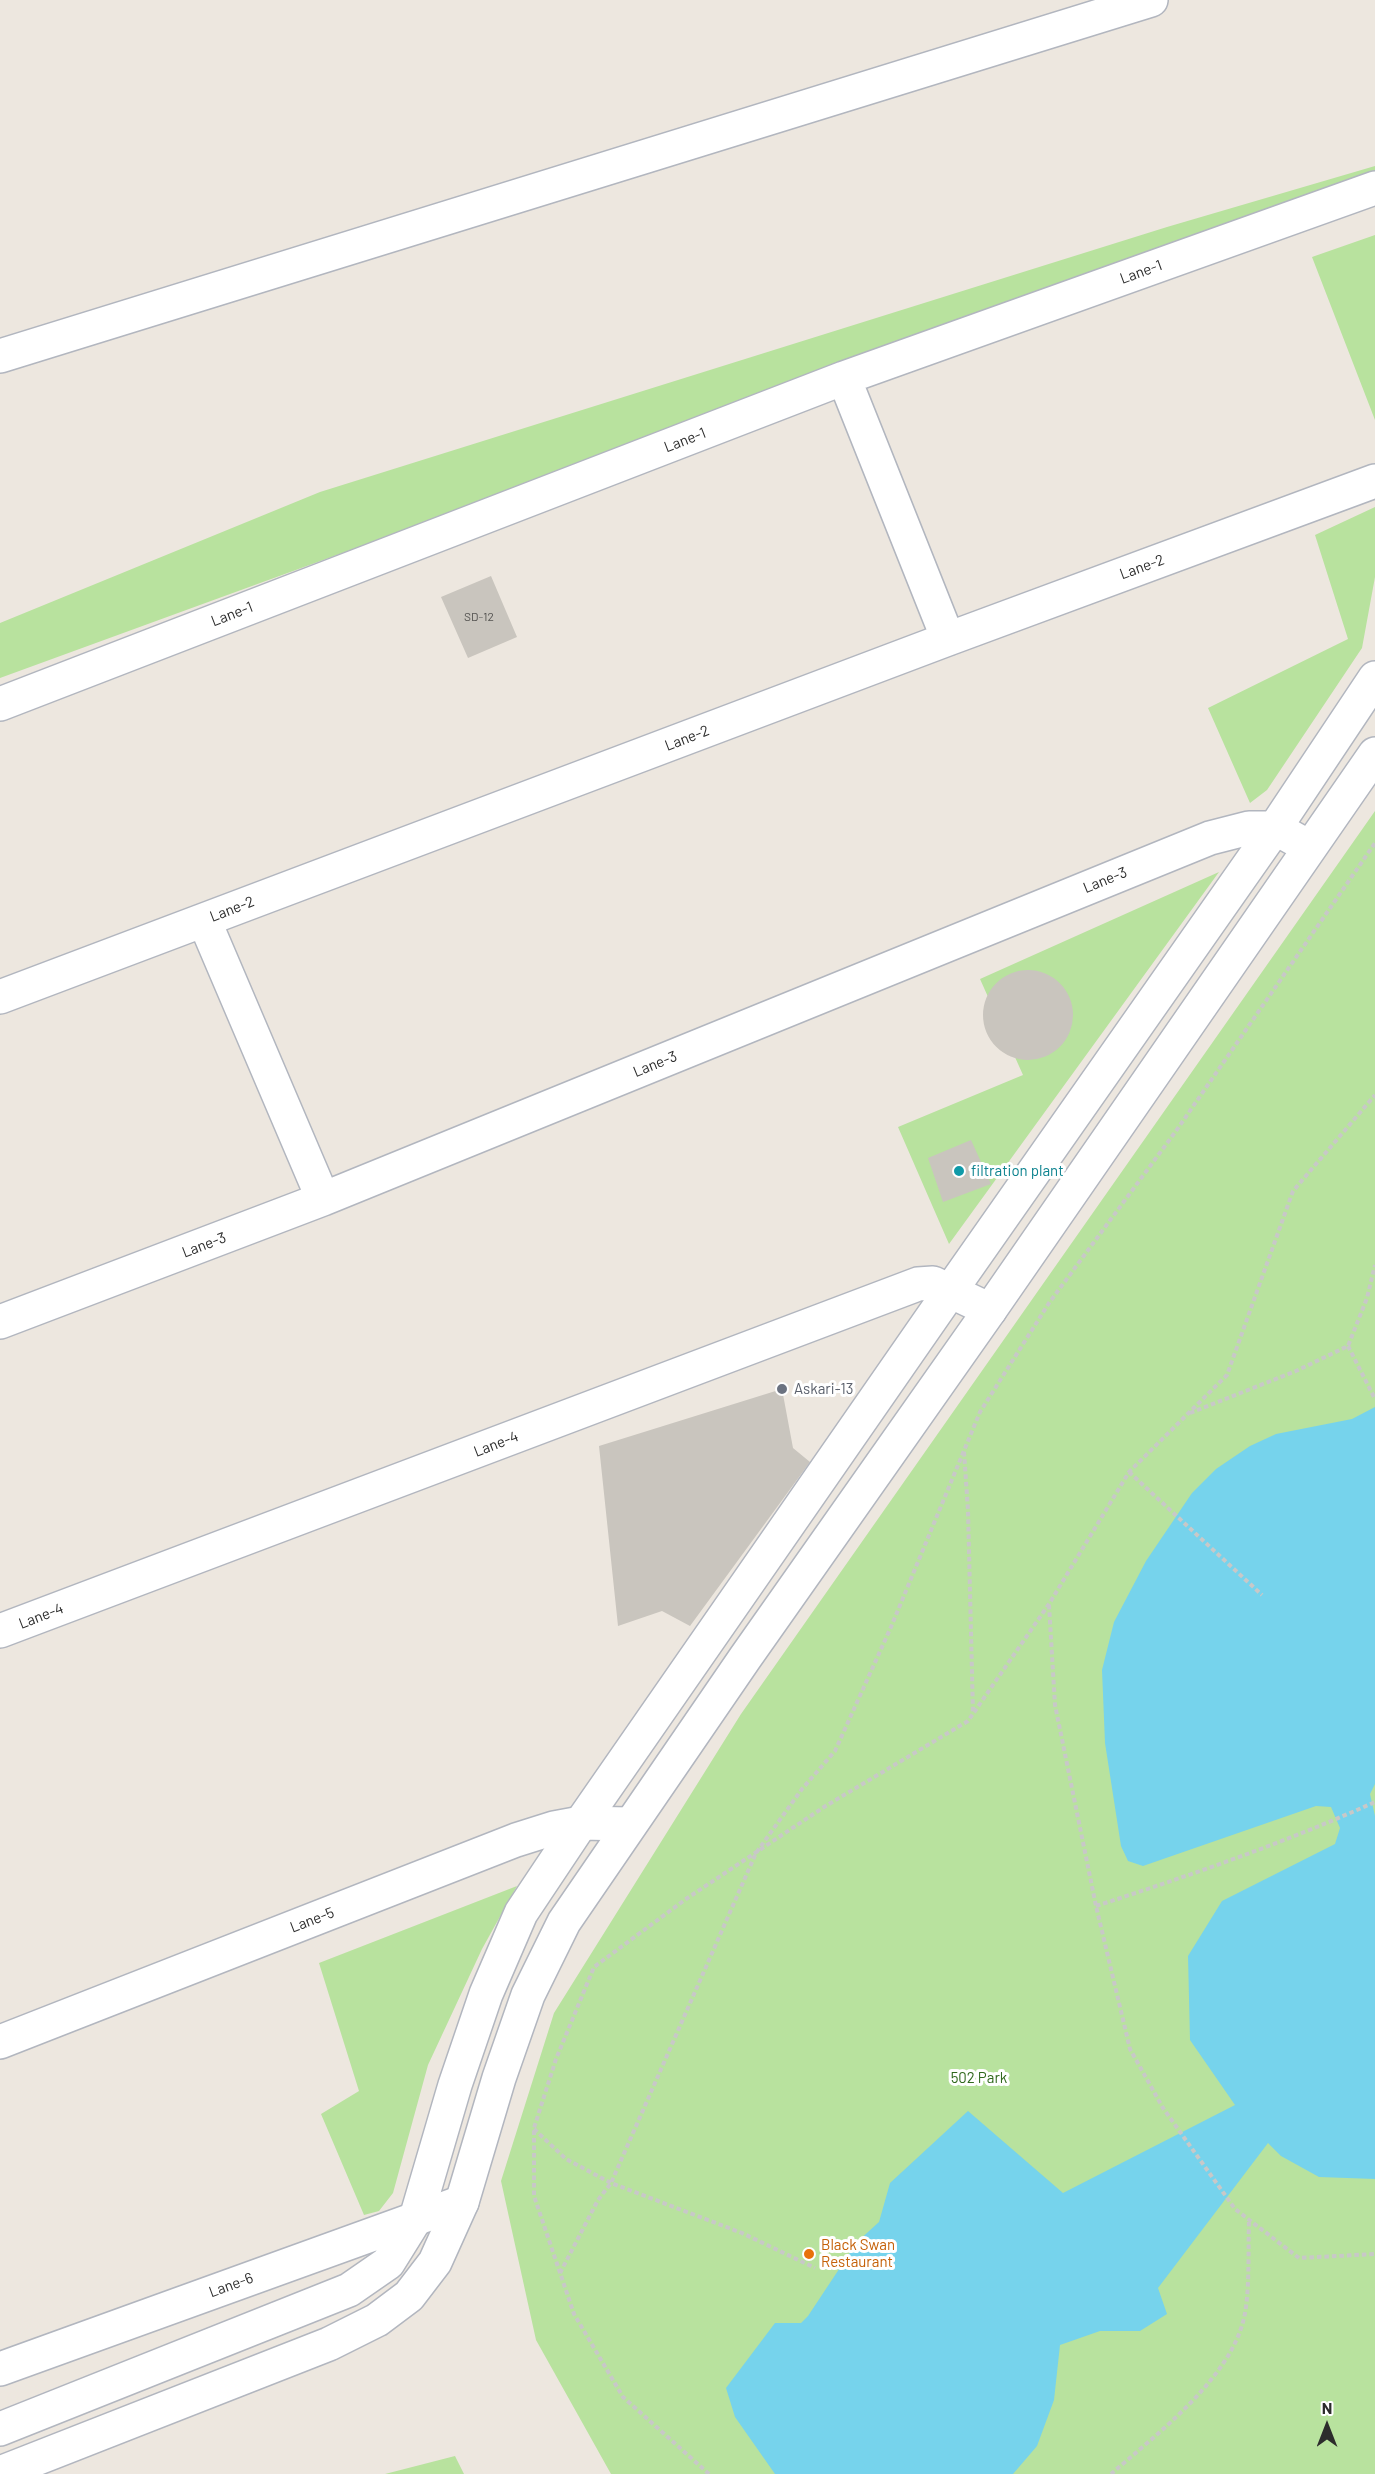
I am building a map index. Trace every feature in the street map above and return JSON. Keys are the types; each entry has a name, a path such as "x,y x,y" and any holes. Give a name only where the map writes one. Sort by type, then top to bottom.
{"street":[{"path":"0,356 1151,0"},
{"name":"Lane-1","path":"0,704 844,378 1375,188"},
{"path":"844,378 948,639"},
{"name":"Lane-2","path":"0,997 948,639 1375,481"},
{"path":"0,2429 349,2290 388,2263 416,2218 455,2085 486,1994 521,1913 951,1290 1275,828 1375,678"},
{"path":"0,2473 329,2344 377,2320 409,2296 435,2262 462,2202 499,2078 528,1995 564,1922 629,1824 990,1310 1375,754"},
{"name":"Lane-3","path":"0,1322 324,1199 1209,838 1249,828 1275,828"},
{"path":"1275,828 1309,847"},
{"path":"204,920 324,1199"},
{"name":"Lane-4","path":"0,1631 918,1284 933,1283 990,1310"},
{"name":"Lane-5","path":"0,2042 516,1840 554,1828 581,1823 629,1824"},
{"name":"Lane-6","path":"0,2369 462,2202"}],"path":[{"path":"560,2274 598,2200 612,2183 756,1853 802,1788 835,1751 891,1627 981,1412 1049,1303 1176,1131 1375,843"},
{"path":"710,2474 623,2397 574,2314 534,2196 534,2128 556,2059 594,1967 686,1899 824,1807 968,1721 1049,1604 1129,1472 1227,1375 1293,1191 1375,1095"},
{"path":"1187,1414 1296,1371 1348,1346 1367,1298 1375,1265"},
{"path":"1348,1346 1375,1399"},
{"path":"964,1452 969,1533 973,1714"},
{"path":"1129,1472 1262,1595"},
{"path":"1049,1604 1055,1705 1096,1906 1130,2049 1163,2108 1235,2210 1299,2258 1375,2254"},
{"path":"1096,1906 1226,1863 1375,1802"},
{"path":"534,2128 566,2159 612,2183 742,2232 815,2268"},
{"path":"1111,2474 1176,2418 1227,2361 1244,2318 1249,2220"}],"green space":[{"path":"1375,166 1375,176 0,678 0,623 320,492 1167,227"},
{"path":"1375,235 1375,420 1312,257"},
{"path":"1375,507 1375,577 1362,648 1267,790 1250,803 1208,708 1348,639 1315,535"},
{"name":"502 Park","path":"1375,811 1375,2474 611,2474 536,2340 501,2181 554,2013 741,1714"},
{"path":"1219,872 949,1244 898,1127 1023,1075 980,979"},
{"path":"517,1886 482,1949 428,2065 393,2193 379,2211 364,2215 321,2114 359,2091 319,1963"},
{"path":"455,2456 464,2474 385,2474"}],"water":[{"path":"1375,1407 1375,1784 1370,1794 1375,1816 1375,2179 1319,2177 1281,2156 1268,2143 1158,2288 1167,2314 1140,2331 1100,2331 1060,2345 1054,2400 1037,2446 1013,2474 775,2474 735,2417 726,2388 775,2323 801,2323 808,2316 857,2242 879,2222 890,2183 968,2111 1063,2193 1235,2105 1190,2040 1188,1956 1222,1901 1335,1844 1340,1828 1331,1807 1316,1806 1143,1866 1128,1861 1121,1846 1105,1743 1102,1670 1114,1622 1146,1561 1192,1493 1216,1469 1250,1446 1276,1434 1352,1419"}],"building":[{"path":"491,576 517,637 468,658 441,597"},
{"path":"1028,970 1045,973 1060,983 1070,998 1073,1015 1070,1032 1060,1047 1045,1057 1028,1060 1011,1057 996,1047 986,1032 983,1015 986,998 996,983 1011,973"},
{"name":"filtration plant","path":"971,1140 991,1184 943,1202 928,1158"},
{"path":"782,1389 793,1448 810,1462 690,1626 662,1611 618,1626 599,1446"}],"place":[{"name":"filtration plant","path":"959,1171"},
{"name":"Askari-13","path":"782,1389"},
{"name":"Black Swan Restaurant","path":"809,2254"}]}
